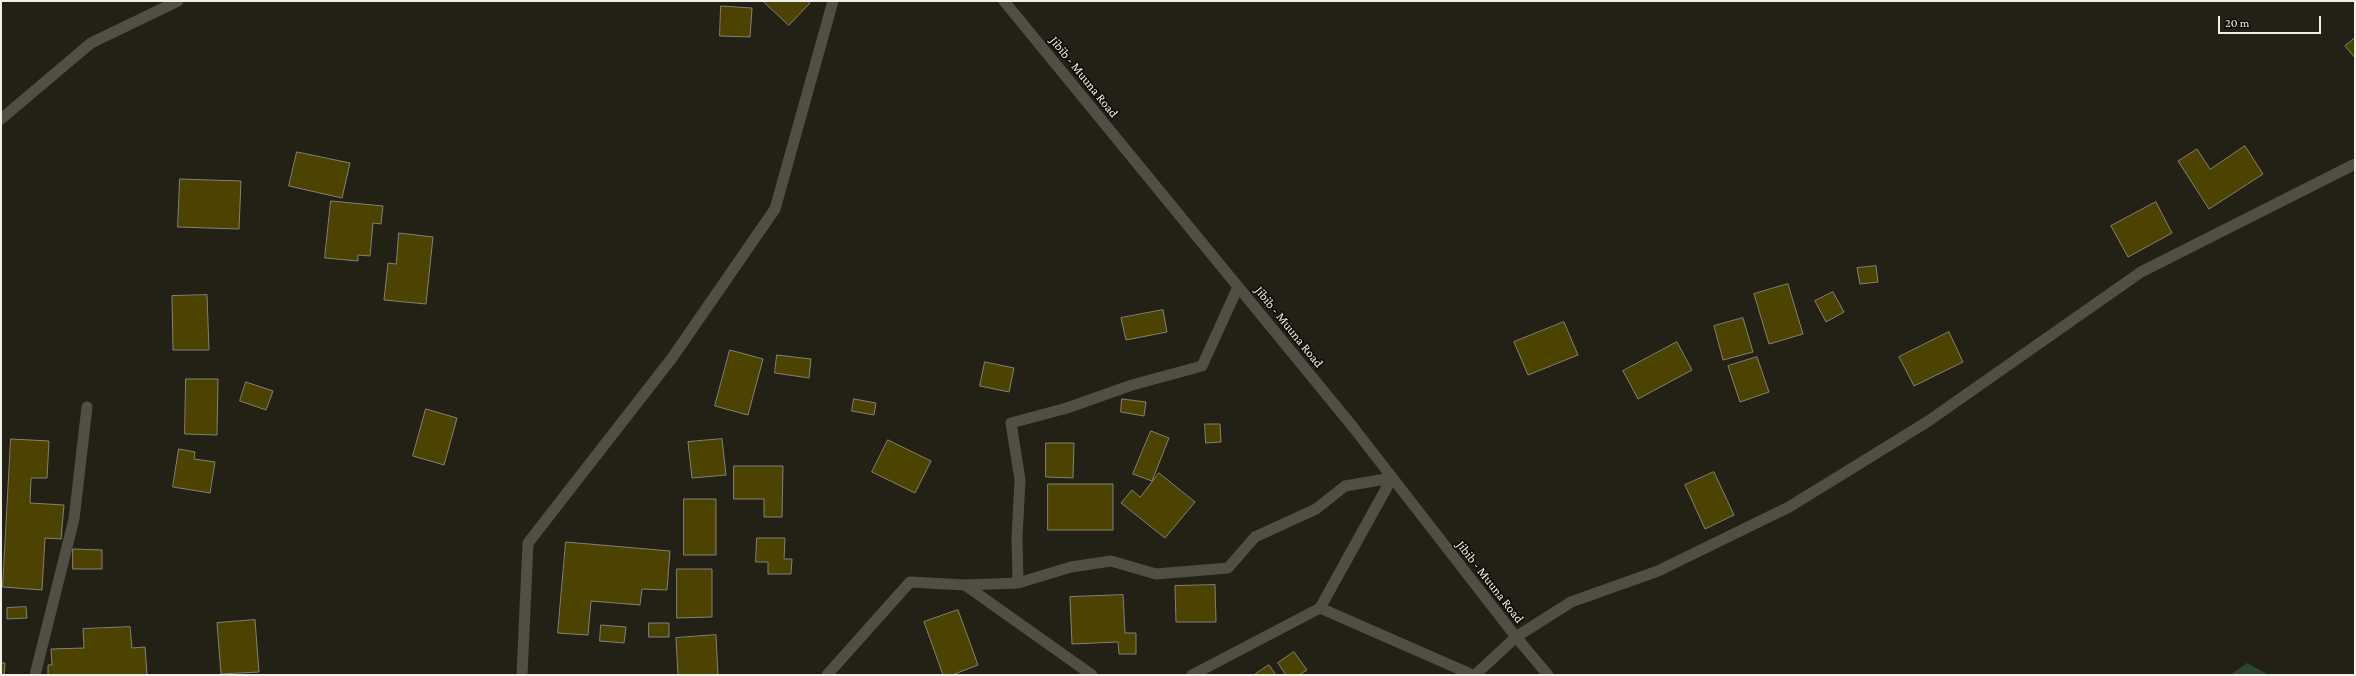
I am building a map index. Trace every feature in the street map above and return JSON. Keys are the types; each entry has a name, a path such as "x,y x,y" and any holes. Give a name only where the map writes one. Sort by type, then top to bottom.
{"street":[{"path":"1,119 91,42 178,1"},
{"path":"522,675 528,543 672,358 775,209 833,1"},
{"name":"Jibib - Muuna Road","path":"1004,1 1238,287 1392,478 1516,637 1548,675"},
{"path":"1320,608 1474,675 1516,637 1571,602 1658,571 1789,507 1926,422 2141,272 2355,164"},
{"path":"1018,584 1017,537 1020,480 1011,423 1067,408 1132,385 1202,366 1238,287"},
{"path":"35,675 74,519 87,407"},
{"path":"827,675 910,582 965,585 1018,584 1071,567 1111,561 1156,574 1228,568 1255,537 1316,509 1345,486 1392,478"},
{"path":"1192,675 1320,608 1392,478"},
{"path":"965,585 1092,675"}],"green space":[{"path":"2247,663 2269,675 2230,675"}],"building":[{"path":"763,1 808,1 810,3 789,25"},
{"path":"721,6 752,8 750,37 720,36"},
{"path":"2355,38 2355,58 2345,46"},
{"path":"2245,146 2263,174 2209,209 2178,161 2197,149 2210,169"},
{"path":"297,152 350,163 342,198 289,186"},
{"path":"180,179 241,181 239,229 178,227"},
{"path":"331,201 383,206 381,224 373,223 370,256 358,255 358,261 325,258"},
{"path":"2156,202 2172,233 2128,257 2111,226"},
{"path":"399,233 433,237 426,304 384,300 388,263 396,264"},
{"path":"1876,266 1878,282 1860,284 1857,268"},
{"path":"1788,284 1803,334 1769,344 1754,294"},
{"path":"1833,292 1844,312 1826,322 1815,301"},
{"path":"207,295 209,350 173,350 172,296"},
{"path":"1163,310 1167,332 1126,340 1121,318"},
{"path":"1743,318 1753,352 1723,360 1714,326"},
{"path":"1564,322 1578,355 1528,375 1514,342"},
{"path":"1949,332 1963,362 1914,386 1899,357"},
{"path":"1677,342 1692,370 1638,399 1623,371"},
{"path":"730,350 763,359 748,415 715,406"},
{"path":"777,355 811,359 809,378 775,373"},
{"path":"1757,357 1769,392 1740,402 1728,366"},
{"path":"985,362 1014,368 1009,392 980,386"},
{"path":"186,379 218,379 217,435 185,434"},
{"path":"246,382 273,391 266,410 240,401"},
{"path":"854,399 876,403 874,415 852,411"},
{"path":"1122,399 1146,402 1144,416 1121,412"},
{"path":"426,409 457,418 444,465 413,456"},
{"path":"1205,424 1220,424 1221,442 1206,443"},
{"path":"1151,431 1169,438 1152,481 1133,474"},
{"path":"11,439 49,441 47,478 31,478 30,503 64,505 61,539 45,538 42,590 3,587"},
{"path":"722,439 726,475 692,478 688,442"},
{"path":"888,440 931,461 915,493 872,472"},
{"path":"1046,443 1074,443 1073,478 1046,477"},
{"path":"179,449 195,452 194,459 215,462 210,493 173,487"},
{"path":"734,466 783,466 782,517 764,517 764,499 734,499"},
{"path":"1714,472 1734,515 1705,529 1685,485"},
{"path":"1159,473 1195,502 1165,538 1121,503 1132,490 1140,497"},
{"path":"1048,484 1113,484 1113,530 1048,530"},
{"path":"684,499 716,499 716,555 684,555"},
{"path":"757,538 785,538 784,559 792,559 791,574 768,574 768,562 756,562"},
{"path":"566,542 670,551 667,590 642,589 640,605 591,601 588,635 558,633"},
{"path":"73,549 102,550 102,569 73,569"},
{"path":"677,569 712,569 712,617 677,618"},
{"path":"1215,585 1216,622 1176,622 1175,586"},
{"path":"1123,595 1125,633 1136,633 1136,654 1119,654 1118,642 1072,644 1070,597"},
{"path":"26,607 27,618 7,619 7,608"},
{"path":"958,610 978,665 952,675 943,675 924,622"},
{"path":"255,620 259,672 221,674 217,623"},
{"path":"649,623 669,623 669,637 649,637"},
{"path":"601,625 626,627 624,643 600,641"},
{"path":"130,627 132,648 145,647 147,675 48,675 48,665 52,665 51,649 84,648 83,629"},
{"path":"716,635 718,675 678,675 676,638"},
{"path":"1294,652 1307,670 1299,675 1286,675 1278,663"},
{"path":"1,663 5,663 4,675 1,675"},
{"path":"1269,665 1276,675 1254,675"}]}
